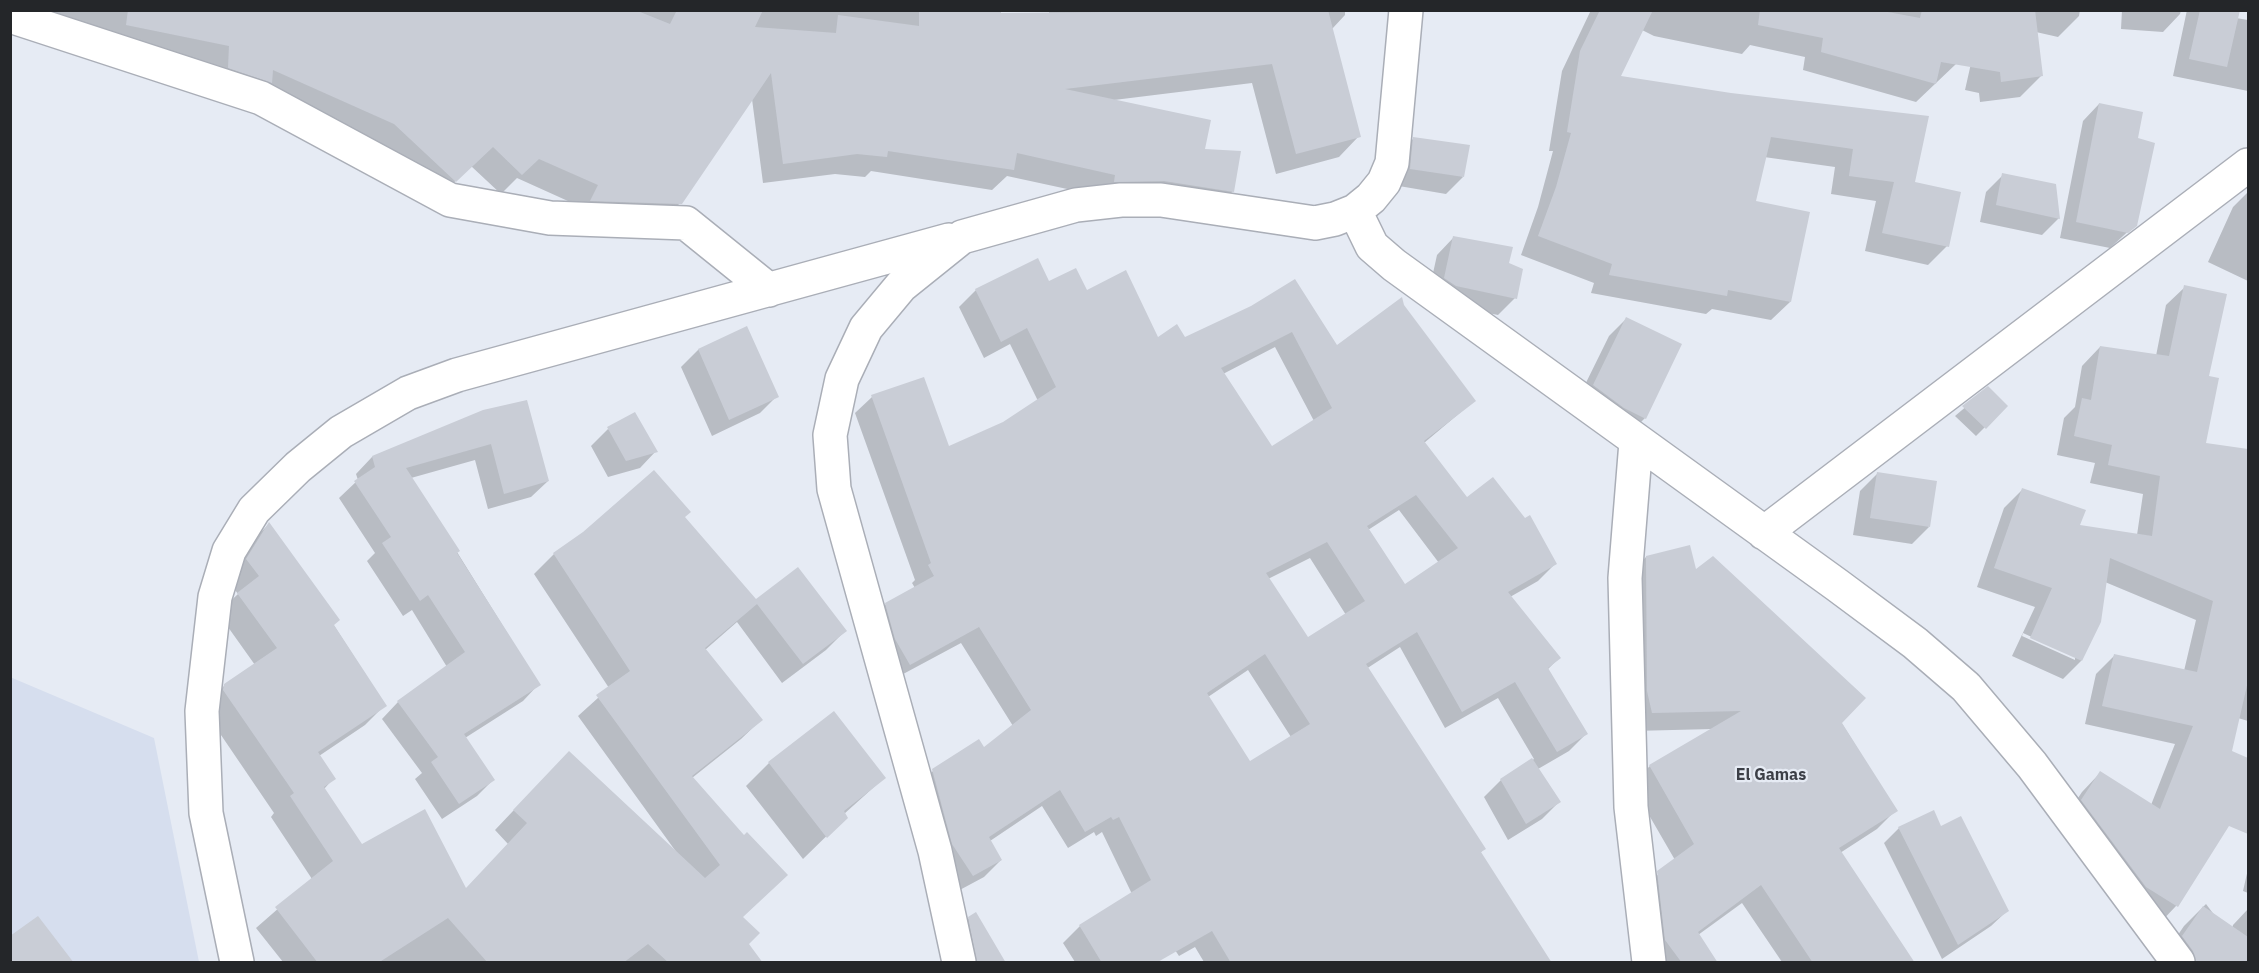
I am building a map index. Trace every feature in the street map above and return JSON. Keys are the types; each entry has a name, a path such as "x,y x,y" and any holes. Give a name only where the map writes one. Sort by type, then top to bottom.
{"street":[{"path":"237,963 206,813 202,711 214,597 229,550 254,510 298,467 341,432 408,393 457,375 1076,204 1120,200 1161,200 1315,223 1335,219 1355,211 1371,198 1384,182 1392,163 1406,10"},
{"path":"10,16 261,98 450,200 550,218 686,223 769,290"},
{"path":"1764,533 2248,165"},
{"path":"1355,211 1372,246 1394,266 1915,644 1966,687 2032,765 2178,963"},
{"path":"959,963 935,851 834,489 830,435 842,379 866,327 901,286 962,237"},
{"path":"1636,442 1625,578 1631,807 1649,963"}],"shaded area":[{"path":"10,677 154,738 199,962 11,962"}],"building":[{"path":"128,10 635,10 670,24 677,10 763,10 755,27 836,33 838,15 919,26 919,10 1001,10 1001,13 1328,10 1361,137 1296,154 1272,64 1065,89 1211,120 1205,149 1241,151 1234,192 1164,181 1114,182 1115,175 1017,153 1014,170 888,151 887,157 857,154 783,164 771,73 682,204 590,201 598,185 539,159 522,175 493,147 456,182 394,124 273,70 272,83 228,68 229,46 126,25"},
{"path":"1600,10 1653,10 1621,76 1731,93 1929,116 1915,182 1961,192 1949,247 1882,233 1894,182 1849,176 1853,149 1771,137 1756,201 1810,212 1791,302 1728,290 1727,296 1609,275 1612,264 1538,236 1556,187 1571,133 1567,132 1580,51"},
{"path":"1760,10 1877,10 1920,18 1922,10 2035,10 2043,76 2001,82 2000,72 1941,62 1936,84 1821,52 1823,38 1758,25"},
{"path":"2200,10 2240,10 2227,67 2189,59"},
{"path":"2099,103 2143,112 2138,138 2155,143 2137,226 2128,233 2076,222"},
{"path":"1413,137 1470,145 1464,177 1410,169"},
{"path":"2002,173 2056,184 2060,219 1996,205"},
{"path":"1453,236 1513,247 1509,263 1523,269 1517,299 1456,286 1444,278"},
{"path":"1038,258 1049,281 1076,268 1087,290 1126,270 1158,337 1177,324 1185,337 1251,306 1295,279 1337,345 1402,297 1404,305 1476,401 1424,441 1467,497 1493,477 1525,518 1530,515 1557,564 1508,592 1561,658 1548,668 1588,734 1557,752 1515,682 1462,712 1417,632 1366,664 1486,849 1481,852 1552,963 1231,963 1212,931 1156,963 1102,963 1079,925 1151,880 1119,817 1113,820 1111,817 1085,832 1060,790 989,837 1002,860 973,876 952,844 932,769 979,739 984,747 1031,710 979,627 910,665 895,639 885,603 934,576 928,565 931,563 871,395 924,377 949,446 1003,422 1056,387 1027,328 1001,342 975,289","holes":["1292,332 1332,408 1272,446 1221,368","1416,495 1458,548 1405,584 1367,526","1327,542 1365,601 1308,637 1266,573","1265,654 1310,724 1250,761 1207,693"]},
{"path":"2184,285 2227,294 2209,376 2219,378 2206,443 2248,449 2248,681 2232,751 2248,758 2248,834 2229,826 2178,907 2146,887 2081,800 2100,771 2160,809 2193,726 2102,706 2114,654 2197,672 2213,601 2110,558 2101,622 2082,661 2030,638 2052,588 1994,568 2022,488 2086,510 2080,525 2152,536 2160,476 2108,465 2112,445 2074,436 2082,398 2091,400 2100,346 2169,356"},
{"path":"1626,317 1682,344 1646,419 1624,408 1593,385"},
{"path":"747,326 779,397 729,420 698,349"},
{"path":"1988,386 2008,406 1986,429 1962,406"},
{"path":"527,400 549,481 504,494 491,444 406,468 460,551 457,553 541,685 464,734 495,780 459,804 431,762 438,757 397,701 465,652 428,595 420,601 382,543 391,537 354,481 375,467 372,456 483,410"},
{"path":"635,412 658,452 626,461 607,427"},
{"path":"654,470 691,512 685,517 756,599 798,567 847,631 803,664 757,604 705,648 763,720 692,776 744,835 747,832 788,875 743,917 760,933 749,944 763,963 669,963 648,944 623,963 488,963 448,918 378,963 318,963 275,907 333,861 290,796 294,793 223,690 224,684 277,648 237,593 259,576 246,559 269,522 340,620 334,625 387,706 318,752 336,779 324,787 362,844 425,809 466,888 527,823 513,810 569,751 705,878 720,865 596,695 630,671 553,553 583,532"},
{"path":"1877,472 1937,481 1930,527 1870,518"},
{"path":"1690,545 1696,569 1713,556 1866,698 1842,723 1898,811 1839,848 1915,963 1813,963 1761,885 1698,932 1718,963 1682,963 1665,940 1657,871 1694,844 1649,765 1741,711 1652,713 1647,691 1646,556"},
{"path":"834,711 886,778 844,811 848,818 827,838 768,762"},
{"path":"1532,758 1561,802 1526,824 1500,779"},
{"path":"1934,810 1941,826 1961,816 2009,911 1958,945 1898,827"},
{"path":"2203,906 2248,937 2248,963 2196,963 2193,951 2182,936"},
{"path":"976,912 1006,963 977,963 968,917"},
{"path":"38,916 74,963 10,963 10,936"}],"district":[{"name":"El Gamas","path":"1771,775"}]}
